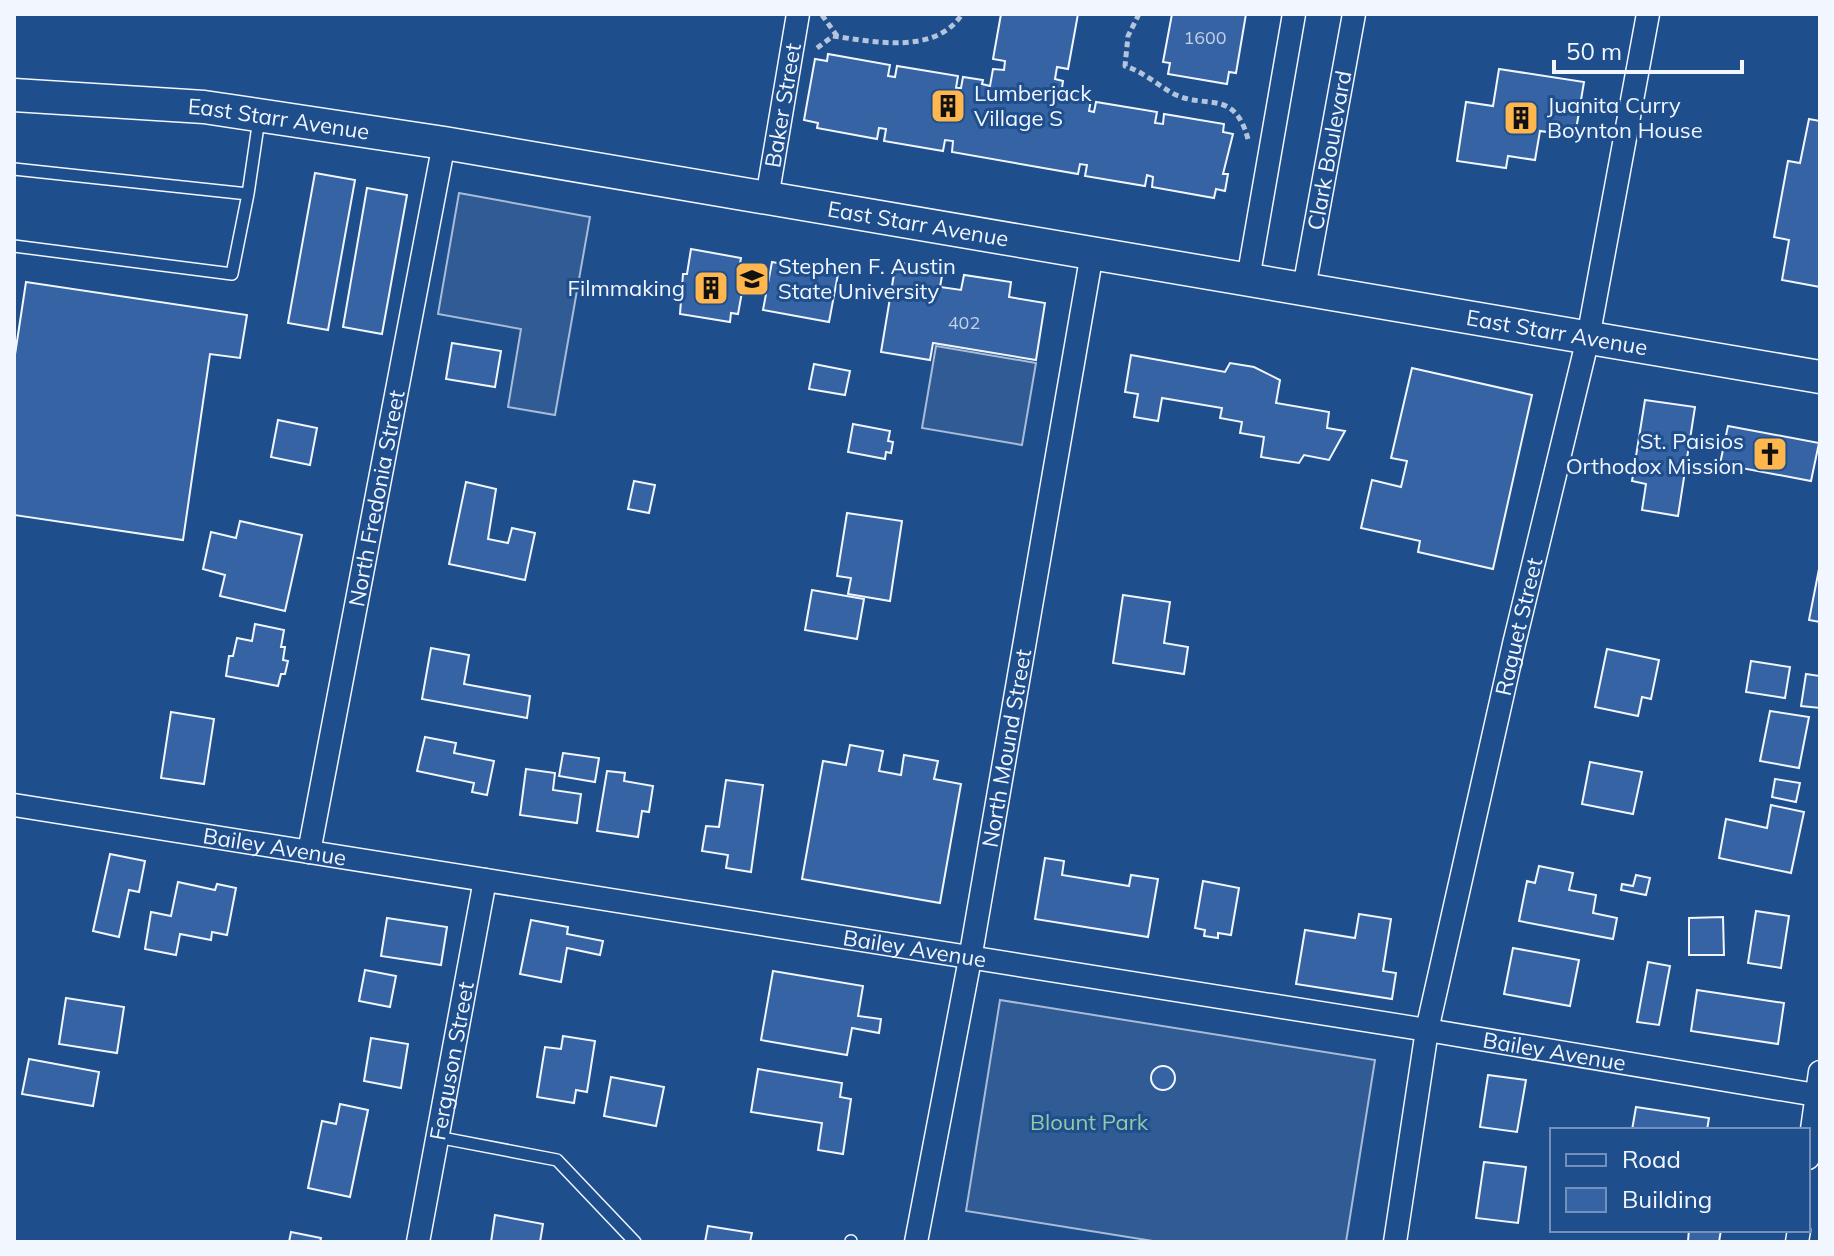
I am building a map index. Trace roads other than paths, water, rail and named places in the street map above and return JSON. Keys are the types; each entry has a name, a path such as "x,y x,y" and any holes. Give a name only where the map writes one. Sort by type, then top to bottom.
{"main road":[{"name":"East Starr Avenue","path":"14,95 168,103 259,114 1820,377"}],"street":[{"name":"Baker Street","path":"767,198 798,14"},
{"path":"1248,279 1294,14"},
{"name":"Clark Boulevard","path":"1304,288 1354,14"},
{"name":"Raguet Street","path":"1395,1242 1427,1030 1510,659 1588,338 1648,14"},
{"name":"North Fredonia Street","path":"309,852 444,143"},
{"name":"North Mound Street","path":"916,1242 970,959 1092,253"},
{"name":"Bailey Avenue","path":"14,805 1816,1095"},
{"name":"Ferguson Street","path":"418,1242 485,880"},
{"path":"1810,1142 1820,1072"}],"lane":[{"path":"14,246 232,274 248,194 259,114"},
{"path":"14,169 248,194"},
{"path":"437,1137 557,1160 635,1242"}],"place":[{"name":"Lumberjack Village S","path":"948,106"},
{"name":"Juanita Curry Boynton House","path":"1521,118"},
{"name":"Stephen F. Austin State University","path":"752,279"},
{"name":"Filmmaking","path":"711,288"},
{"name":"St. Paisios Orthodox Mission","path":"1770,454"}],"park label":[{"name":"Blount Park","path":"1089,1122"}]}
